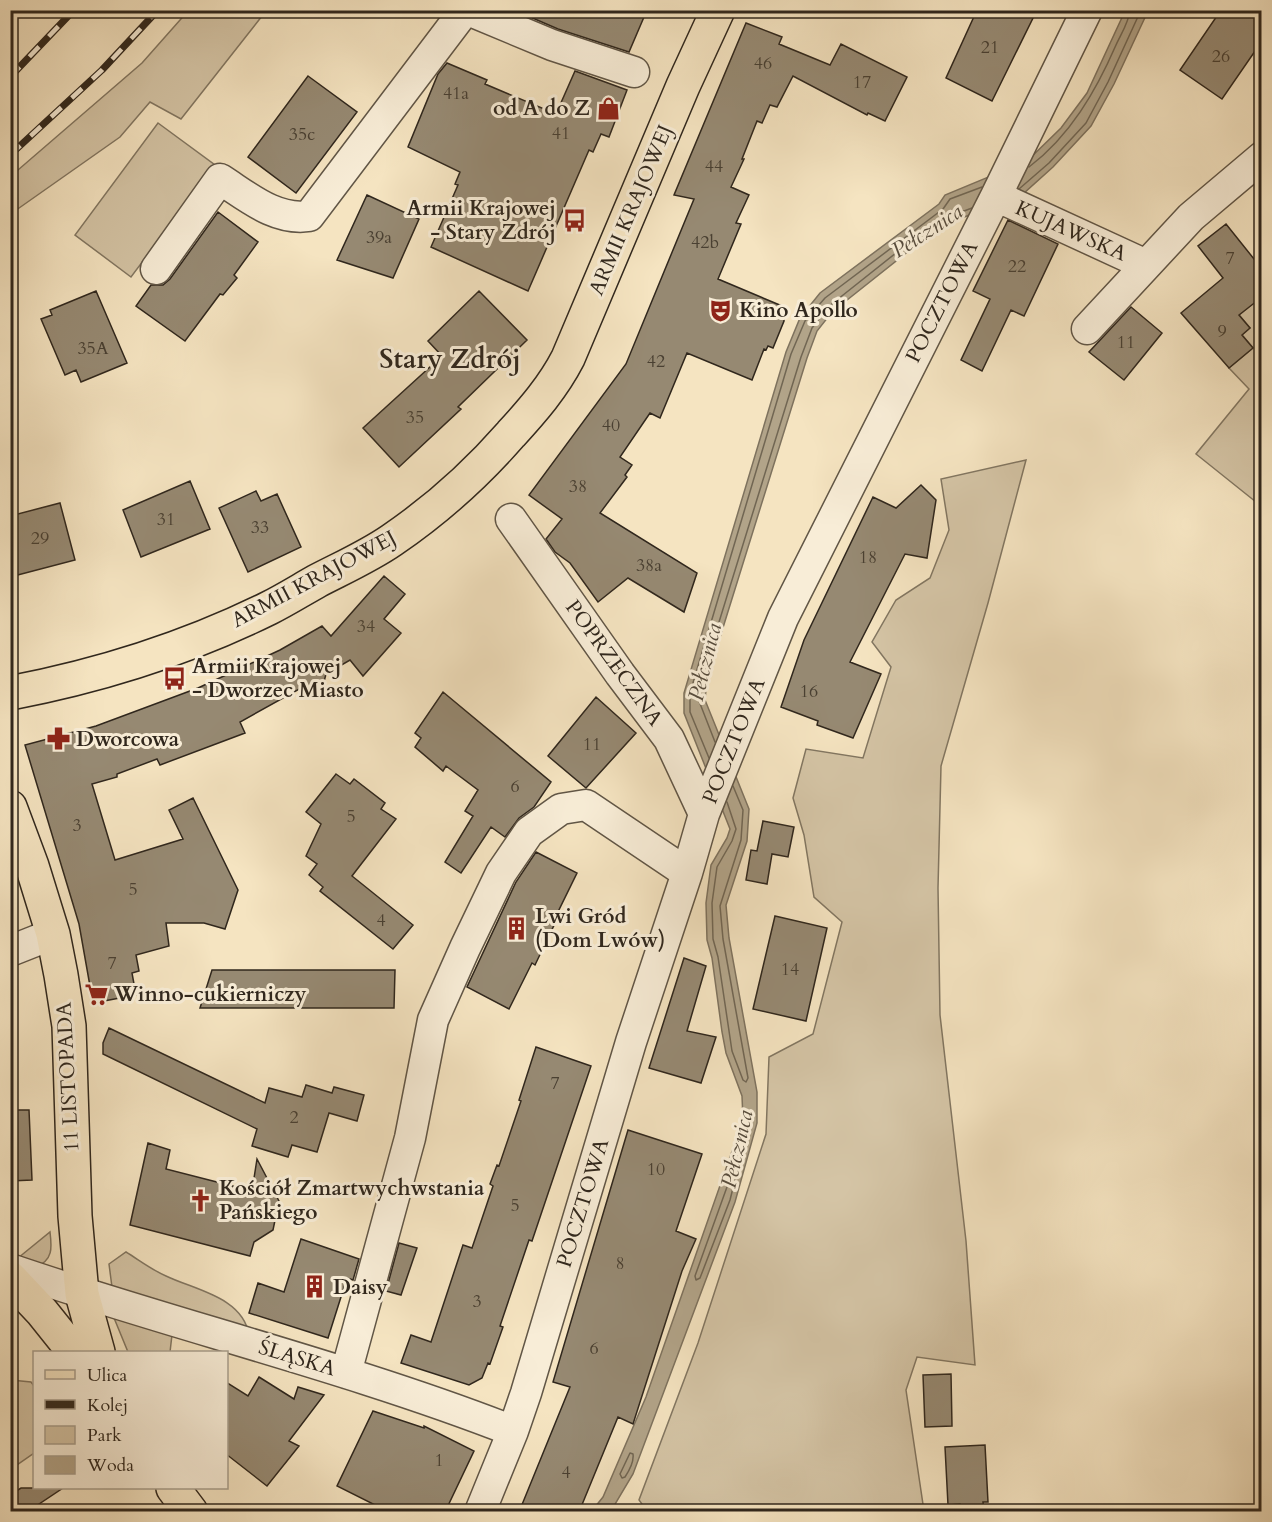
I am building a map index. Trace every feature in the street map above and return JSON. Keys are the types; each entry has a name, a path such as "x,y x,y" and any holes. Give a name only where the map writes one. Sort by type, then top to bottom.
{"main road":[{"name":"ARMII KRAJOWEJ","path":"10,693 70,680 127,664 186,644 268,608 392,540 463,484 534,408 556,380 568,358 683,86 718,10"},
{"name":"11 LISTOPADA","path":"10,807 32,866 53,934 69,1026 75,1216 82,1294 97,1351"},
{"path":"10,1278 42,1312 72,1351"},
{"path":"174,1489 191,1512"}],"street":[{"path":"156,269 220,180 270,211 296,218 309,216 466,10 552,45 634,72"},
{"name":"POCZTOWA","path":"480,1512 513,1431 535,1366 631,1042 707,807 783,618 1001,207 1012,162 1087,10"},
{"name":"KUJAWSKA","path":"1087,329 1191,217 1262,157"},
{"name":"KUJAWSKA","path":"1001,207 1146,265"},
{"name":"POPRZECZNA","path":"511,519 620,674 669,739 707,807"},
{"path":"346,1373 410,1138 433,1020 506,865 537,826 561,809 586,805 687,873"},
{"path":"10,951 53,934"},
{"name":"ŚLĄSKA","path":"10,1269 82,1294 346,1373 513,1431"}],"green space":[{"path":"188,11 266,11 181,119 150,102 120,137 12,213 10,209 11,176 142,63"},
{"path":"158,123 215,165 131,277 75,235"},
{"path":"1261,297 1261,506 1196,454 1249,389 1229,368 1253,348 1242,335 1250,328 1239,315"},
{"path":"1026,460 941,766 938,888 940,1015 966,1241 975,1365 917,1357 906,1390 924,1511 647,1511 639,1500 698,1343 766,1134 769,1057 813,1034 842,922 814,897 804,835 793,798 806,749 863,758 891,667 872,642 896,600 930,578 949,530 941,479"},
{"path":"50,1232 50,1253 46,1261 36,1267 18,1258"},
{"path":"126,1252 161,1274 228,1303 245,1322 249,1335 113,1295 109,1264"},
{"path":"112,1313 173,1326 170,1351 128,1351"},
{"path":"11,1380 31,1382 33,1385 33,1454 11,1469"}],"water":[{"name":"Pełcznica","path":"1125,11 1148,11 1114,84 1091,126 1053,167 1024,193 947,224 910,250 832,312 817,331 807,358 707,679 705,700 749,809 747,841 726,905 729,938 757,1092 757,1123 735,1202 633,1474 611,1511 591,1512 603,1497 646,1397 743,1120 742,1096 726,1053 712,958 707,940 706,903 711,865 730,829 684,713 684,693 786,352 800,318 820,293 939,204 945,195 1027,161 1061,128 1087,93"}],"building":[{"path":"514,10 647,10 629,52 558,29"},
{"path":"977,10 1037,10 992,101 946,78"},
{"path":"1221,10 1262,10 1262,41 1222,99 1180,70"},
{"path":"746,23 782,37 779,44 830,65 841,44 907,77 885,121 868,113 867,115 793,76 777,107 770,105 762,123 757,121 742,159 744,159 731,187 749,195 736,223 741,224 718,279 782,306 778,315 784,317 784,321 773,348 768,346 766,350 764,349 752,380 687,353 660,418 650,413 620,457 632,465 625,475 627,477 600,513 697,573 684,612 628,578 598,602 570,563 555,552 546,539 562,519 529,495 626,364 694,199 674,195"},
{"path":"447,63 487,80 485,84 556,114 575,71 627,90 609,137 601,134 593,152 589,150 528,291 431,247 458,185 455,184 460,172 408,147 438,74"},
{"path":"308,76 357,112 296,193 248,157"},
{"path":"367,195 419,219 393,278 337,260"},
{"path":"218,212 258,242 234,275 237,278 223,295 220,294 185,341 136,306 151,285 163,285 170,279"},
{"path":"1008,220 1058,244 1024,316 1011,310 982,371 961,360 990,299 973,291"},
{"path":"1226,224 1262,269 1262,297 1239,315 1250,328 1242,335 1253,348 1229,368 1181,313 1223,278 1198,246"},
{"path":"96,291 127,363 81,382 76,370 65,375 41,319 52,315 50,310"},
{"path":"479,291 527,340 458,407 461,409 399,467 363,428 442,356 428,341"},
{"path":"1131,307 1162,333 1124,380 1089,352"},
{"path":"190,481 210,529 141,557 123,510"},
{"path":"921,485 936,500 927,558 905,554 850,662 881,674 853,738 817,725 818,721 781,707 804,640 873,497 896,508"},
{"path":"256,491 261,501 277,494 301,547 248,572 219,508"},
{"path":"60,503 75,560 10,577 10,516"},
{"path":"384,576 405,594 384,619 401,633 363,676 350,660 326,674 321,693 301,688 240,722 245,733 160,765 157,759 117,774 117,777 92,784 115,860 183,839 169,810 193,798 238,890 225,929 204,923 166,923 169,946 136,955 139,971 132,973 136,995 93,1003 79,924 25,745 96,726 198,688 280,650 322,626 331,636"},
{"path":"443,692 551,782 534,807 519,818 505,837 491,827 461,873 445,862 473,816 465,811 478,790 446,766 443,771 415,747 421,738 415,733"},
{"path":"596,697 636,733 586,788 548,756"},
{"path":"336,774 350,784 354,779 385,803 381,809 396,819 352,876 413,925 393,949 320,891 323,887 309,875 317,864 306,856 321,824 306,812"},
{"path":"763,821 794,827 788,857 772,854 767,884 746,880 751,850 757,851"},
{"name":"Lwi Gród (Dom Lwów)","path":"536,852 577,873 535,965 532,963 509,1009 467,987 516,882"},
{"path":"775,916 827,928 806,1021 753,1009"},
{"path":"684,958 706,966 687,1031 716,1037 701,1083 649,1068"},
{"path":"212,970 395,970 394,1008 200,1008"},
{"path":"109,1028 265,1103 269,1088 302,1097 306,1085 332,1093 334,1087 364,1095 357,1121 329,1113 317,1152 292,1145 288,1157 252,1146 257,1129 103,1054 103,1043"},
{"path":"536,1047 591,1066 532,1241 529,1240 500,1326 503,1327 490,1364 488,1363 482,1378 469,1385 401,1363 411,1335 431,1342 463,1245 472,1248 493,1186 490,1184 497,1165 499,1166 521,1101 519,1100"},
{"path":"10,1110 29,1110 32,1180 10,1181"},
{"path":"628,1130 702,1154 676,1231 696,1239 682,1271 633,1424 618,1417 579,1512 519,1512 570,1387 553,1382"},
{"name":"Kościół Zmartwychwstania Pańskiego","path":"148,1143 170,1150 166,1169 252,1191 257,1159 279,1201 273,1230 254,1242 250,1256 130,1225"},
{"name":"Daisy","path":"301,1239 359,1259 353,1280 347,1278 328,1338 249,1313 258,1283 284,1292"},
{"path":"399,1243 417,1248 401,1295 386,1291"},
{"path":"951,1374 952,1426 925,1427 923,1375"},
{"path":"259,1377 294,1399 298,1387 324,1395 289,1441 299,1446 267,1486 228,1456 228,1383 248,1396"},
{"path":"373,1411 424,1428 424,1426 474,1451 445,1512 389,1512 337,1486"},
{"path":"985,1445 988,1502 983,1502 984,1512 960,1512 960,1504 948,1505 945,1447"},
{"path":"21,1488 62,1489 27,1512 10,1512 10,1495"}],"railway":[{"path":"10,77 74,10"},
{"path":"10,155 102,70 158,10"}],"place":[{"name":"od A do Z","path":"608,108"},
{"name":"Armii Krajowej - Stary Zdrój","path":"574,220"},
{"name":"Kino Apollo","path":"721,310"},
{"name":"Armii Krajowej - Dworzec Miasto","path":"174,678"},
{"name":"Dworcowa","path":"58,739"},
{"name":"Lwi Gród (Dom Lwów)","path":"517,928"},
{"name":"Winno-cukierniczy","path":"96,994"},
{"name":"Kościół Zmartwychwstania Pańskiego","path":"201,1200"},
{"name":"Daisy","path":"315,1287"}],"district":[{"name":"Stary Zdrój","path":"450,359"}]}
